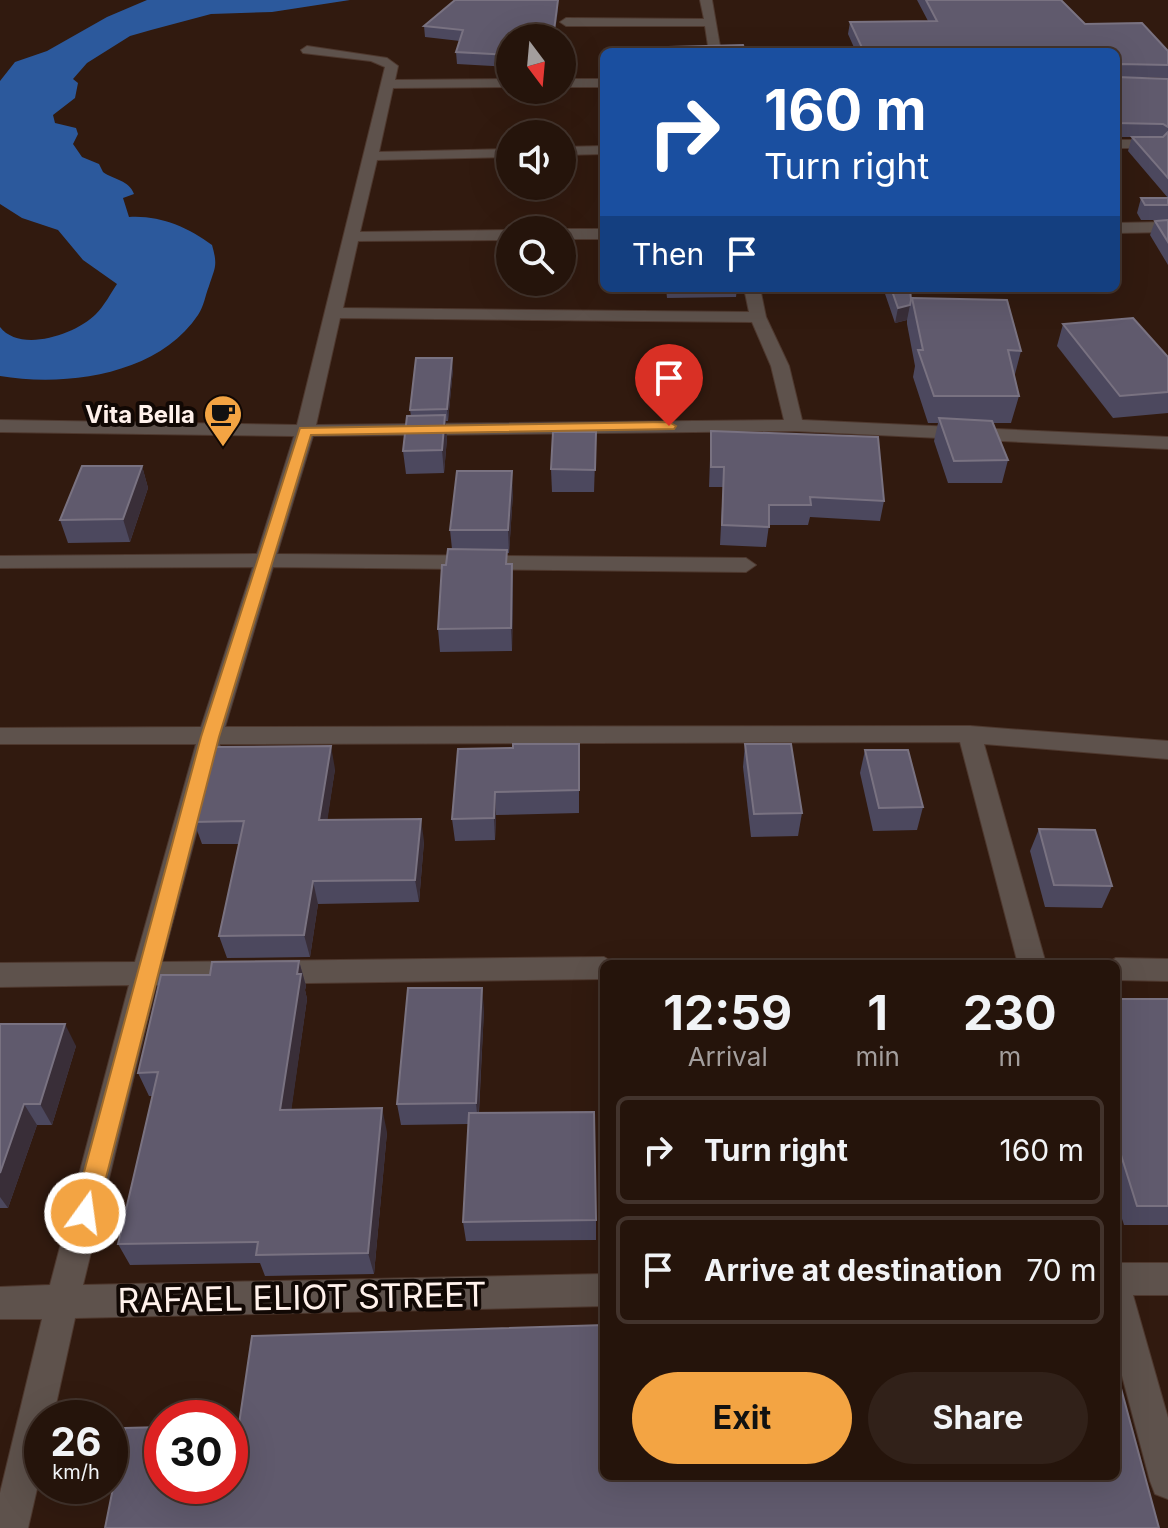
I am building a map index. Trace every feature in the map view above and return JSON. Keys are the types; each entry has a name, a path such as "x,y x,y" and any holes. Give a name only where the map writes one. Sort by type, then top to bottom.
{"street":[{"path":"706,0 714,48"},
{"path":"566,22 709,23"},
{"path":"10,1528 62,1303 145,975 210,737 305,431 392,66 385,60 307,50"},
{"path":"386,84 496,83"},
{"path":"576,83 600,83"},
{"path":"1120,144 1157,144"},
{"path":"576,151 600,150"},
{"path":"369,156 496,153"},
{"path":"1120,228 1168,227"},
{"path":"576,234 600,234"},
{"path":"351,237 496,235"},
{"path":"753,292 758,317 780,366 794,425"},
{"path":"333,313 758,317"},
{"path":"0,426 305,431 794,425 1168,443"},
{"path":"0,562 266,560 746,565"},
{"path":"970,734 1031,960"},
{"path":"0,736 970,734 1168,750"},
{"path":"0,975 600,968"},
{"path":"1120,969 1168,970"},
{"path":"1120,1279 1168,1279"},
{"name":"RAFAEL ELIOT STREET","path":"0,1303 600,1290"},
{"path":"1120,1307 1168,1481"}],"water":[{"path":"147,0 350,0 272,12 211,14 130,36 87,63 73,79 78,83 75,98 53,115 55,123 76,128 78,134 73,144 82,157 99,164 103,172 132,189 134,194 123,198 129,217 162,220 203,239 212,245 214,270 198,315 181,335 135,364 109,372 53,380 0,376 0,327 20,339 34,340 62,334 96,314 117,284 83,260 58,230 22,218 0,204 0,81 15,62 47,51 107,17"}],"building":[{"path":"455,0 558,0 555,24 496,24 496,54 456,52 463,30 424,26"},
{"path":"926,0 1061,0 1085,24 1142,23 1168,51 1168,65 1120,64 1120,48 862,48 850,22 937,21"},
{"path":"743,45 744,48 632,48"},
{"path":"1120,77 1168,79 1168,127 1163,124 1120,123"},
{"path":"1168,132 1168,178 1132,137 1163,137"},
{"path":"1141,198 1168,198 1168,205 1145,205"},
{"path":"1168,220 1168,242 1155,221"},
{"path":"892,292 910,292 910,305 898,308"},
{"path":"912,298 1007,300 1021,351 1008,350 1019,396 934,396 918,350 923,350"},
{"path":"1133,318 1168,357 1168,392 1120,396 1063,324"},
{"path":"416,358 452,358 447,409 410,410"},
{"path":"445,415 442,450 403,451 407,416"},
{"path":"939,418 992,421 1008,460 954,461"},
{"path":"711,431 878,437 884,501 810,497 811,505 769,505 769,527 722,525 724,467 711,467"},
{"path":"553,432 596,432 595,470 551,469"},
{"path":"82,466 142,466 123,519 60,520"},
{"path":"457,471 512,471 508,530 450,530"},
{"path":"448,549 507,550 506,564 512,564 511,628 438,629 442,565 446,565"},
{"path":"513,744 579,744 579,790 495,792 494,818 452,819 458,749 513,748"},
{"path":"745,744 791,744 802,813 754,814"},
{"path":"331,746 319,820 421,819 415,880 313,881 304,935 219,936 244,821 194,822 212,747"},
{"path":"865,750 908,750 923,807 879,808"},
{"path":"1039,829 1095,830 1112,886 1054,885"},
{"path":"299,961 297,974 301,974 280,1110 382,1108 368,1253 256,1255 258,1242 118,1244 158,1072 138,1073 161,975 210,975 212,962"},
{"path":"408,988 482,988 476,1103 397,1104"},
{"path":"1120,999 1168,999 1168,1206 1137,1206 1120,1152"},
{"path":"0,1024 65,1024 40,1104 24,1104 0,1173"},
{"path":"594,1112 596,1220 463,1222 469,1113"},
{"path":"600,1325 600,1480 1120,1480 1120,1385 1159,1528 105,1528 110,1504 128,1504 128,1428 144,1427 144,1504 248,1504 248,1400 243,1400 252,1336"}],"place":[{"name":"Vita Bella","path":"223,448"}],"route":[{"path":"85,1213 145,975 210,737 305,431 669,426"}]}
